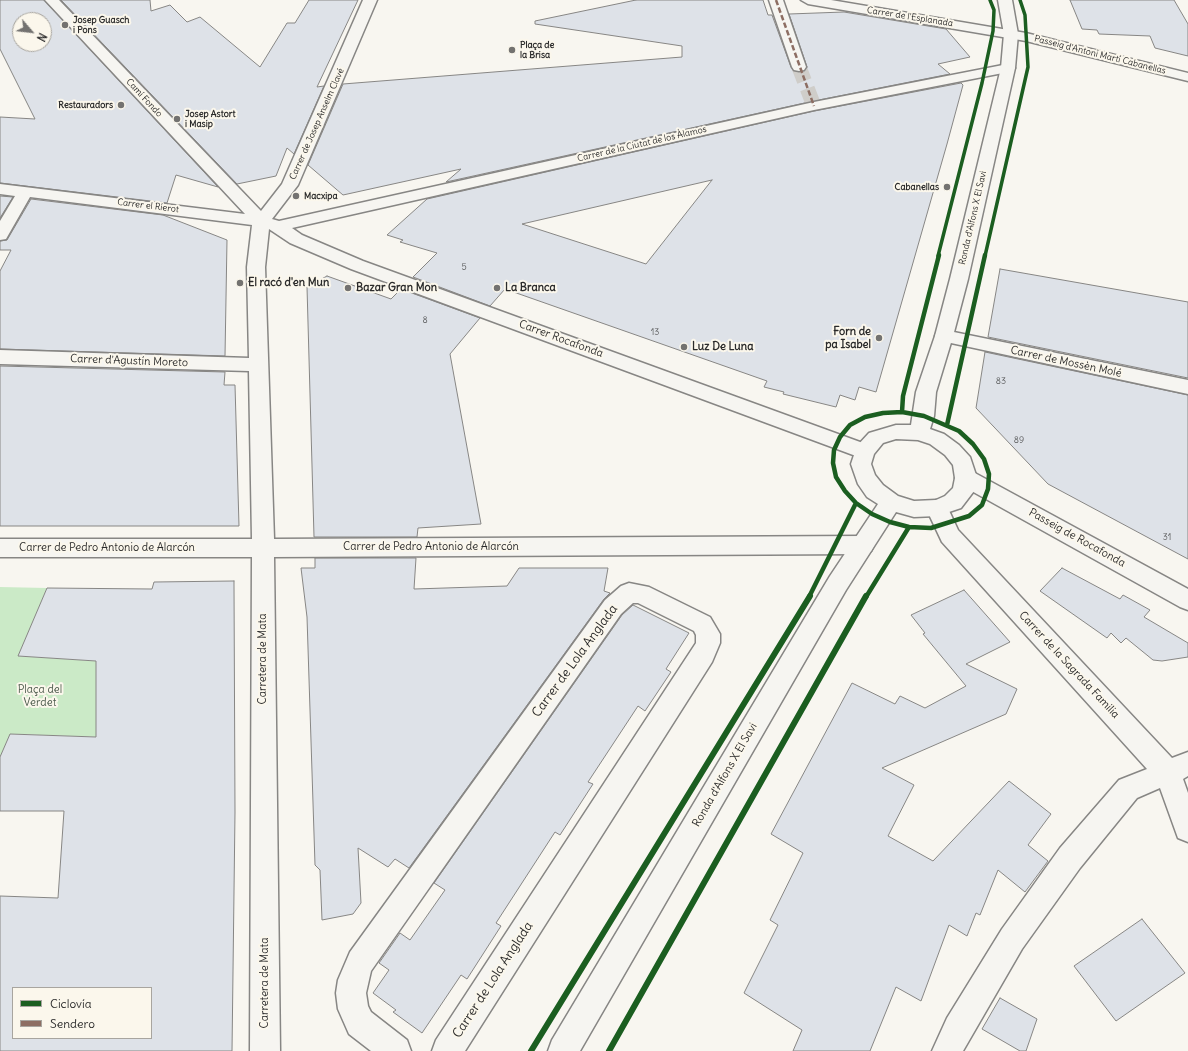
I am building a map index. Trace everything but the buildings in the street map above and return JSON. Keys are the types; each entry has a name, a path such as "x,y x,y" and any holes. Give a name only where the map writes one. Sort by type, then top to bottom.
{"street":[{"name":"Camí Fondo","path":"52,0 236,196 269,223"},
{"name":"Carrer de Josep Anselm Clavé","path":"269,223 290,185 370,0"},
{"path":"776,0 799,67"},
{"name":"Carrer de l'Esplanada","path":"808,0 1011,34"},
{"name":"Ronda d'Alfons X El Savi","path":"918,433 924,416 926,392 944,336 1008,68 1011,34 1005,0"},
{"name":"Passeig d'Antoni Martí Cabanellas","path":"1011,34 1064,45 1188,77"},
{"name":"Carrer de la Ciutat de los Àlamos","path":"269,223 814,106 1008,68"},
{"name":"Carrer el Rierot","path":"0,189 269,223"},
{"path":"0,235 25,192"},
{"name":"Carretera de Mata","path":"265,1051 263,548 256,267 269,223"},
{"name":"Carrer Rocafonda","path":"269,223 296,239 357,265 864,450"},
{"name":"Carrer de Mossèn Molé","path":"944,336 1188,387"},
{"name":"Carrer d'Agustín Moreto","path":"0,357 258,365"},
{"path":"896,432 918,433 937,440 952,450 963,463 966,478 963,491 953,502 938,508 914,509 891,502 875,492 865,478 861,464 864,450 876,438 896,432"},
{"name":"Passeig de Rocafonda","path":"966,478 1188,600"},
{"name":"Ronda d'Alfons X El Savi","path":"563,1051 789,665 891,502"},
{"name":"Carrer de la Sagrada Familia","path":"938,508 950,536 1178,768 1188,829"},
{"name":"Carrer de Pedro Antonio de Alarcón","path":"0,548 863,545"},
{"name":"Carrer de Lola Anglada","path":"396,1051 360,1023 353,1009 351,993 353,980 360,962 613,607 629,593 641,594 702,624 708,634 708,643 703,655 447,1051"},
{"path":"947,1051 958,1029 1012,939 1070,858 1128,788 1178,768"}],"green space":[{"name":"Plaça del Verdet","path":"0,587 47,588 19,656 96,661 96,737 11,734 0,757"}],"tunnel":[{"path":"799,67 814,106"}],"marked path":[{"path":"776,0 814,106"}],"cycle path":[{"path":"902,412 903,396 982,83 993,31 994,10 990,0"},
{"path":"947,425 1028,67 1025,15 1020,0"},
{"path":"902,412 924,416 959,431 973,444 984,459 989,474 988,489 982,505 969,516 945,525 931,528 909,527 890,522 872,514 856,503 845,491 836,477 833,463 834,450 840,437 850,425 865,417 883,413 902,412"},
{"path":"531,1051 810,596 856,503"},
{"path":"609,1051 857,611 909,527"}],"place":[{"name":"Josep Guasch i Pons","path":"65,25"},
{"name":"Plaça de la Brisa","path":"512,50"},
{"name":"Restauradors","path":"121,105"},
{"name":"Josep Astort i Masip","path":"177,119"},
{"name":"Cabanellas","path":"947,187"},
{"name":"Macxipa","path":"296,196"},
{"name":"El racó d'en Mun","path":"240,283"},
{"name":"Bazar Gran Mon","path":"348,288"},
{"name":"La Branca","path":"497,288"},
{"name":"Forn de pa Isabel","path":"879,338"},
{"name":"Luz De Luna","path":"684,347"}]}
